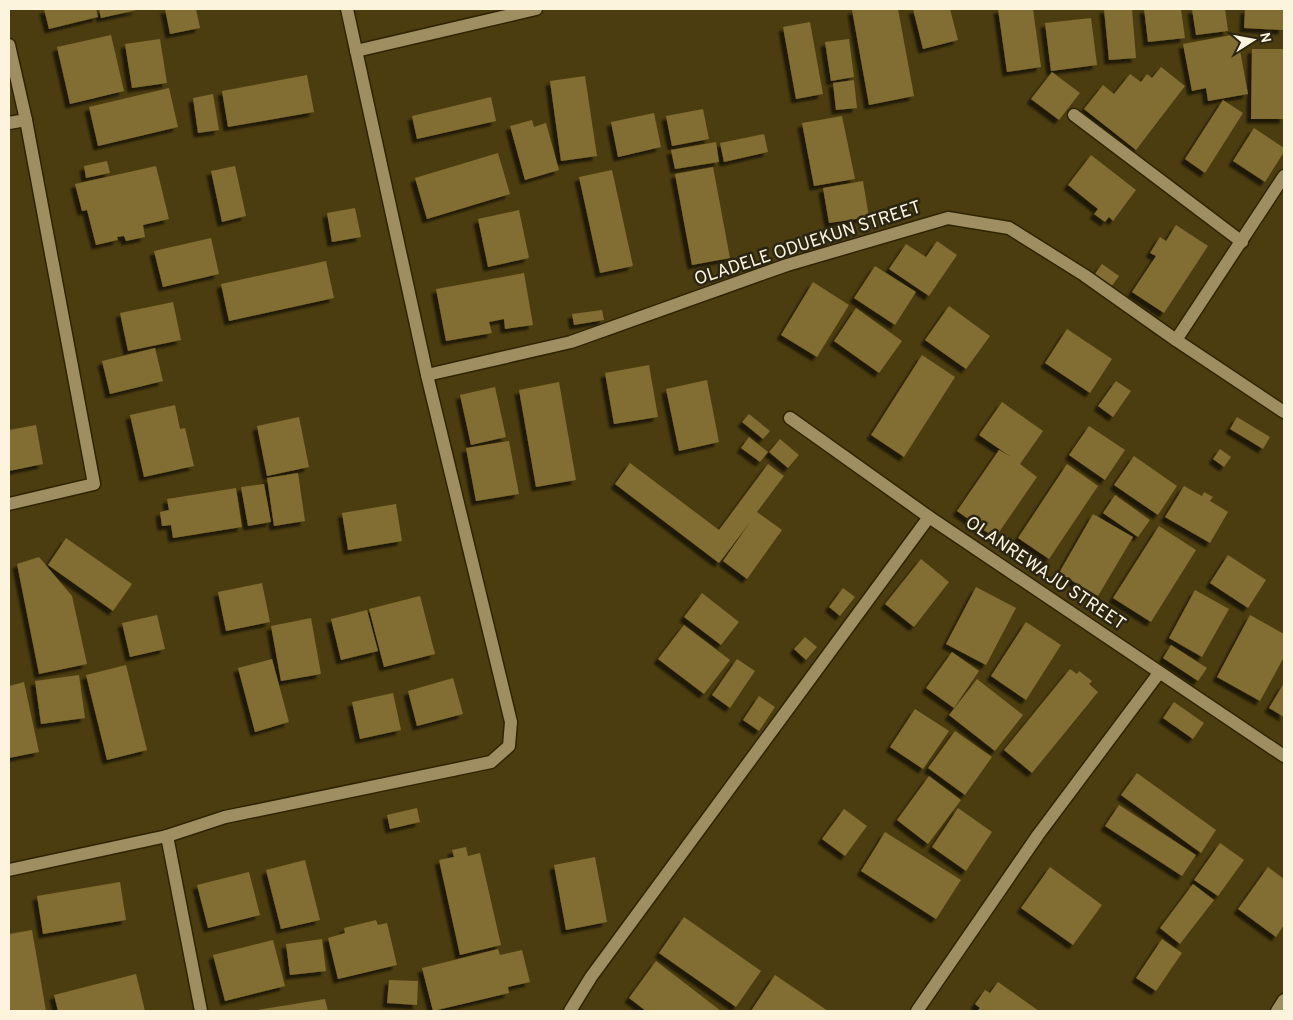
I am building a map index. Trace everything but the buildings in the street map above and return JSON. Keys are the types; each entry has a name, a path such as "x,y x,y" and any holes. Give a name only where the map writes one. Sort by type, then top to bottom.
{"street":[{"path":"9,870 167,836 225,817 491,762 509,746 511,722 427,375 347,9"},
{"path":"356,51 536,9"},
{"path":"9,45 26,120 94,484 9,504"},
{"path":"1074,115 1242,242"},
{"path":"9,124 26,120"},
{"path":"1176,340 1284,176"},
{"name":"OLADELE ODUEKUN STREET","path":"427,375 571,342 786,266 948,218 1009,228 1084,275 1176,340 1284,412"},
{"name":"OLANREWAJU STREET","path":"790,418 929,516 1284,756"},
{"path":"570,1011 591,978 929,516"},
{"path":"917,1011 1038,835 1159,673"},
{"path":"167,836 202,1011"},
{"path":"1277,1011 1284,1000"}]}
